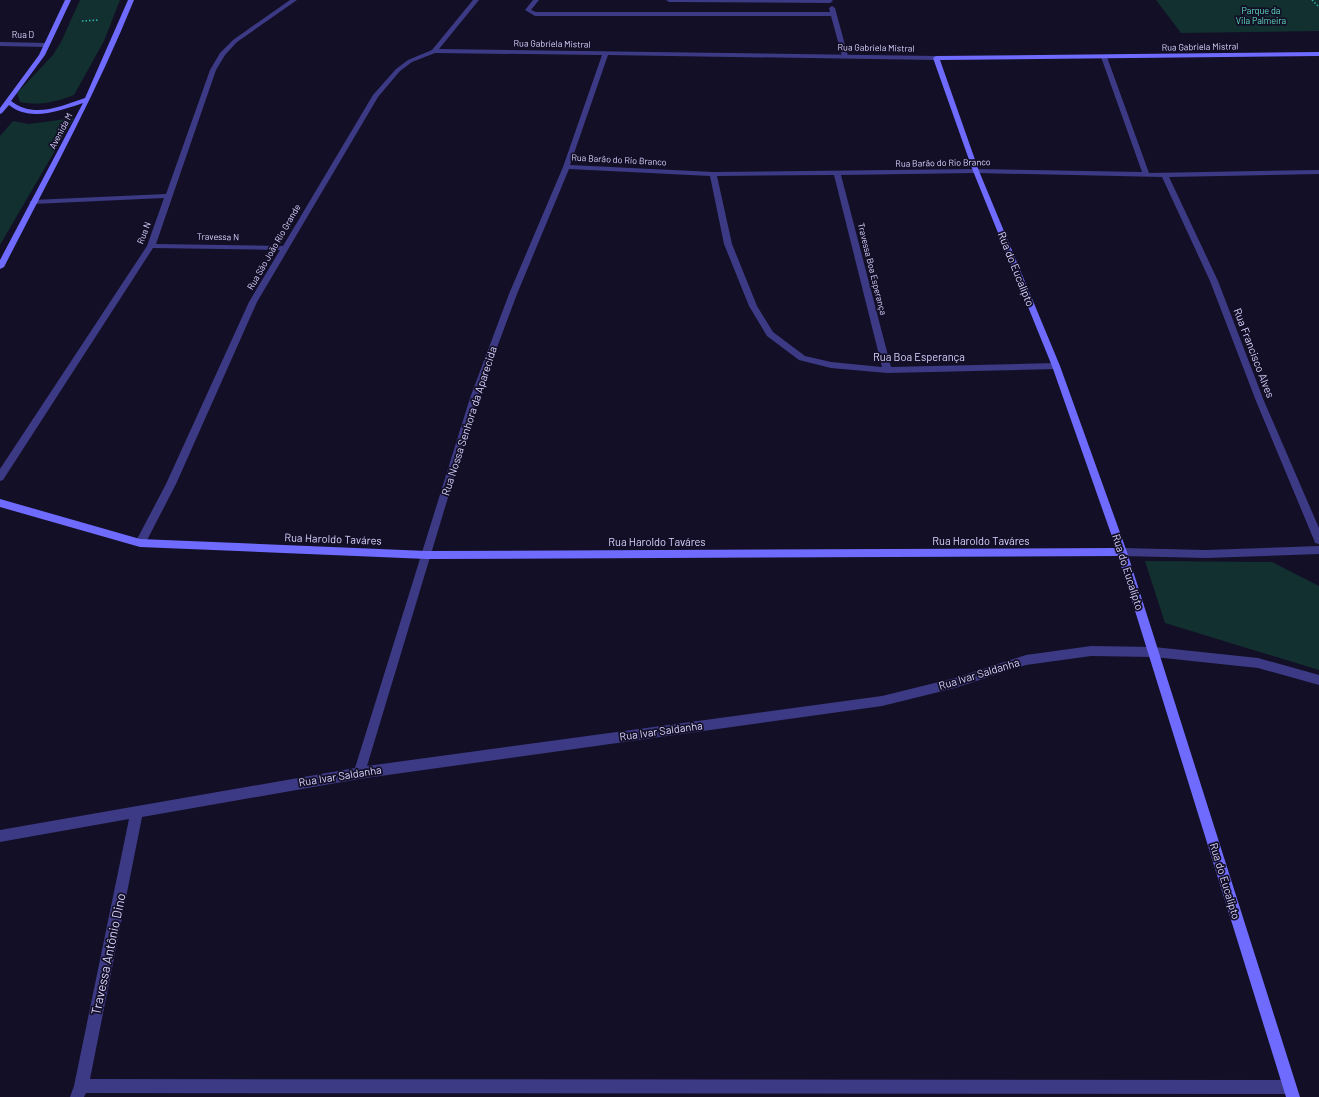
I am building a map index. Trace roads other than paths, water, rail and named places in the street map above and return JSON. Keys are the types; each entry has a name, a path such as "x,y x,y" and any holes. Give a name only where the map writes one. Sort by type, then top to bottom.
{"street":[{"path":"0,112 9,102 47,44 68,0"},
{"name":"Avenida M","path":"0,267 87,99 124,19 131,0"},
{"name":"Rua N","path":"0,477 151,246 213,70 222,54 235,41 294,0"},
{"name":"Rua São João Rio Grande","path":"140,543 172,484 253,302 374,96 398,70 410,61 434,51 476,0"},
{"path":"536,0 528,10 535,14 833,14"},
{"path":"669,0 830,1 844,56"},
{"name":"Rua D","path":"0,44 47,44"},
{"name":"Rua Gabriela Mistral","path":"434,51 936,58 1319,54"},
{"name":"Rua Nossa Senhora da Aparecida","path":"360,772 474,398 513,294 566,167 606,53"},
{"path":"1104,56 1146,174"},
{"name":"Rua do Eucalípto","path":"936,58 976,171 1056,366 1122,552 1291,1092"},
{"path":"9,102 15,109 34,112 50,111 87,99"},
{"name":"Rua Barão do Rio Branco","path":"566,167 713,174 976,171 1165,175 1319,172"},
{"name":"Travessa Boa Esperança","path":"837,173 887,370"},
{"name":"Rua Boa Esperança","path":"713,174 728,244 753,306 770,334 802,358 831,365 887,370 1056,366"},
{"name":"Rua Francisco Alves","path":"1165,175 1214,282 1260,401 1319,540"},
{"path":"33,202 168,196"},
{"name":"Travessa N","path":"151,246 284,248"},
{"name":"Rua Haroldo Taváres","path":"0,503 140,543 427,555 1122,552 1206,554 1319,550"},
{"name":"Rua Ivar Saldanha","path":"0,836 360,772 882,701 955,683 1026,660 1091,651 1154,652 1258,663 1319,680"},
{"name":"Travessa Antônio Dino","path":"79,1092 137,812"},
{"path":"79,1092 1291,1092"}],"park label":[{"name":"Parque da Vila Palmeira","path":"1261,16"}]}
